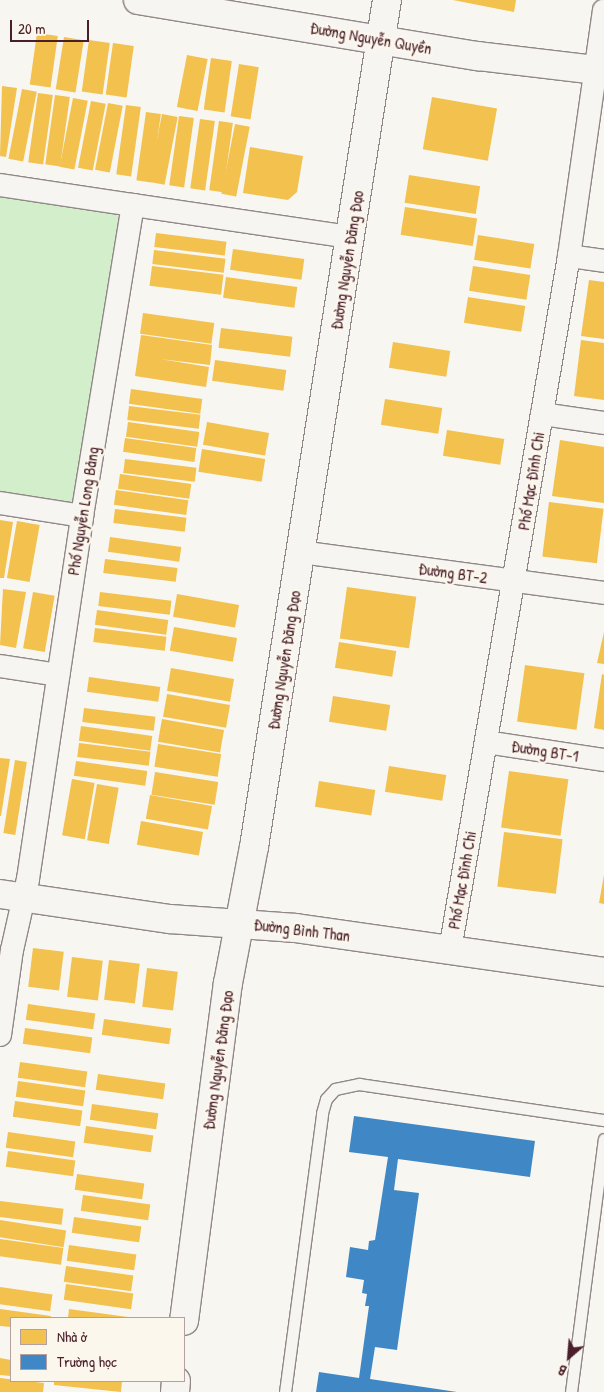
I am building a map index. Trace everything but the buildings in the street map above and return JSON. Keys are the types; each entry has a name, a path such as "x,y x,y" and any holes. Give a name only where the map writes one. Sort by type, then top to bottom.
{"main road":[{"name":"Đường Nguyễn Quyền","path":"138,0 478,56 600,70"},
{"name":"Đường Nguyễn Đăng Đạo","path":"185,1317 228,982 240,922 301,552 388,0"},
{"name":"Đường Bình Than","path":"12,895 170,919 240,922 604,972"}],"street":[{"name":"Phố Mạc Đĩnh Chi","path":"450,950 600,70 604,10"},
{"path":"0,185 350,237"},
{"name":"Phố Nguyễn Long Bảng","path":"0,1035 12,895 58,675 133,205"},
{"path":"569,256 604,261"},
{"path":"542,414 604,423"},
{"path":"0,503 82,516"},
{"name":"Đường BT-2","path":"301,552 604,593"},
{"path":"0,666 58,675"},
{"name":"Đường BT-1","path":"486,742 604,760"}],"lane":[{"path":"286,1392 322,1113 326,1099 335,1089 359,1084 604,1120"},
{"path":"571,1392 604,1139"}],"green space":[{"path":"0,185 133,205 82,516 0,503"}]}
